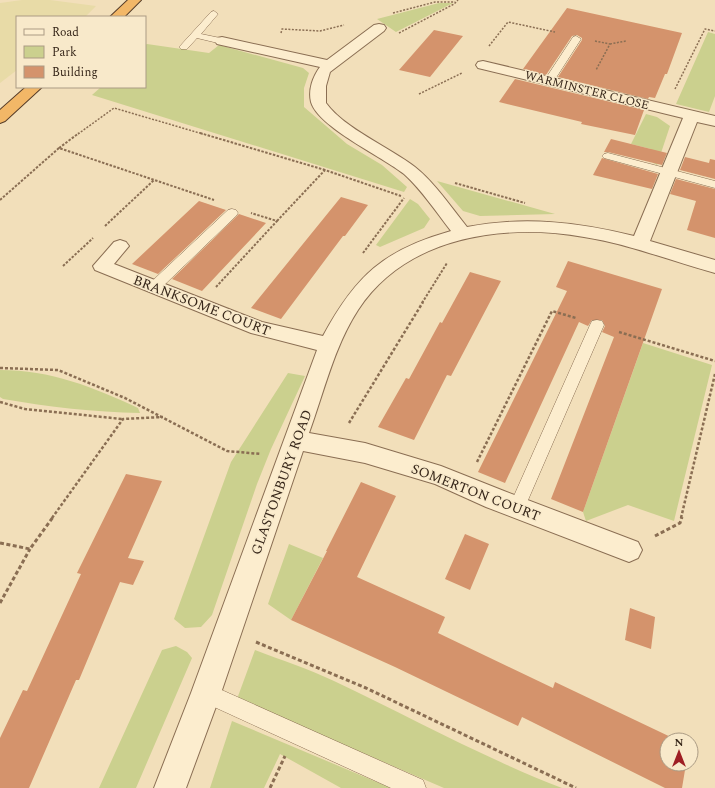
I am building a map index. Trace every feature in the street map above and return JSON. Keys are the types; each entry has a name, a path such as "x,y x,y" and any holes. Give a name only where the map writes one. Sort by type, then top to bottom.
{"highway":[{"path":"117,16 135,0"},
{"path":"0,118 34,88"}],"street":[{"path":"378,29 346,54 329,65 320,76 318,102 326,113 340,125 410,172 419,181 456,235"},
{"path":"222,41 329,65"},
{"name":"WARMINSTER CLOSE","path":"483,65 715,121"},
{"path":"640,244 692,116"},
{"name":"GLASTONBURY ROAD","path":"170,788 206,693 329,346 345,316 367,284 408,253 436,240 491,228 531,226 565,228 640,244 715,267"},
{"name":"BRANKSOME COURT","path":"120,246 102,266 258,328 329,346"},
{"name":"SOMERTON COURT","path":"293,449 335,447 365,453 441,476 516,507 629,550"}],"lane":[{"path":"184,47 214,14"},
{"path":"195,35 222,41"},
{"path":"549,81 576,39"},
{"path":"608,156 715,185"},
{"path":"154,287 232,213"},
{"path":"516,507 597,325"},
{"path":"206,693 415,788"}],"path":[{"path":"378,29 395,35 454,4 458,0"},
{"path":"665,109 705,29 715,31"},
{"path":"610,44 626,42"},
{"path":"419,94 467,70"},
{"path":"0,200 59,148 114,108 324,170 404,197 363,254 391,265"},
{"path":"59,148 219,202"},
{"path":"199,305 324,170"},
{"path":"419,181 432,177 531,205"},
{"path":"104,227 154,180"},
{"path":"248,212 277,221"},
{"path":"335,447 452,255 456,235"},
{"path":"63,266 93,237"},
{"path":"0,368 58,370 125,398 227,451 293,449"},
{"path":"629,550 680,523 715,374"},
{"path":"0,402 25,409 123,419 163,417"},
{"path":"0,603 30,549 123,419"},
{"path":"0,543 30,549"},
{"path":"228,630 366,688 576,788"},
{"path":"270,788 295,734"}],"shaded area":[{"path":"22,0 50,0 96,6 86,16 16,16 16,71 0,83 0,3"}],"green space":[{"path":"439,3 453,3 396,32 377,19"},
{"path":"708,32 715,34 715,96 709,112 676,104"},
{"path":"146,44 209,53 219,45 303,68 309,73 304,88 304,107 347,144 382,165 407,187 404,192 92,95 100,88 146,88"},
{"path":"646,114 657,117 670,126 657,165 647,159 651,149 631,144"},
{"path":"437,181 555,214 480,216 463,211"},
{"path":"410,199 418,204 430,219 424,228 380,247 376,245"},
{"path":"643,343 712,365 674,521 628,505 586,521 583,512"},
{"path":"0,370 37,373 71,381 105,393 138,408 140,413 72,409 3,399 0,397"},
{"path":"288,373 305,376 271,449 257,484 212,615 201,627 185,628 174,619 231,462"},
{"path":"289,544 323,558 291,620 268,604"},
{"path":"176,646 187,652 192,658 136,788 99,788 162,650"},
{"path":"255,650 324,677 504,764 562,788 444,788 237,699"},
{"path":"232,721 391,788 341,788 280,754 264,788 210,788"}],"building":[{"path":"567,8 682,33 667,74 665,74 655,98 649,97 648,99 558,77 582,40 582,38 577,35 572,36 546,75 523,69"},
{"path":"434,30 463,36 430,77 399,70"},
{"path":"515,79 644,110 635,135 581,124 582,122 499,102"},
{"path":"611,139 667,153 662,165 604,152"},
{"path":"685,157 709,163 710,159 715,160 715,179 680,170"},
{"path":"602,158 658,174 652,189 593,175"},
{"path":"676,179 715,189 715,238 687,230 696,201 670,194"},
{"path":"341,197 368,205 281,319 251,308"},
{"path":"199,201 226,210 158,274 132,264"},
{"path":"239,214 266,223 202,291 172,279"},
{"path":"568,261 662,289 583,512 551,499 614,337 602,332 605,326 602,320 592,320 588,326 579,322 505,483 478,472 567,291 556,287"},
{"path":"470,272 501,281 451,376 447,375 414,440 378,427 406,378 409,379 440,322 442,323"},
{"path":"126,474 162,481 128,558 144,561 133,585 120,582 79,680 76,680 29,788 0,788 0,738 23,690 27,691 81,574 77,573"},
{"path":"361,482 396,496 357,577 445,617 438,633 553,688 555,682 660,732 659,772 685,772 682,788 665,788 522,717 518,726 395,667 291,620"},
{"path":"465,534 489,544 470,590 445,579"},
{"path":"630,608 655,617 651,649 625,640"}]}
